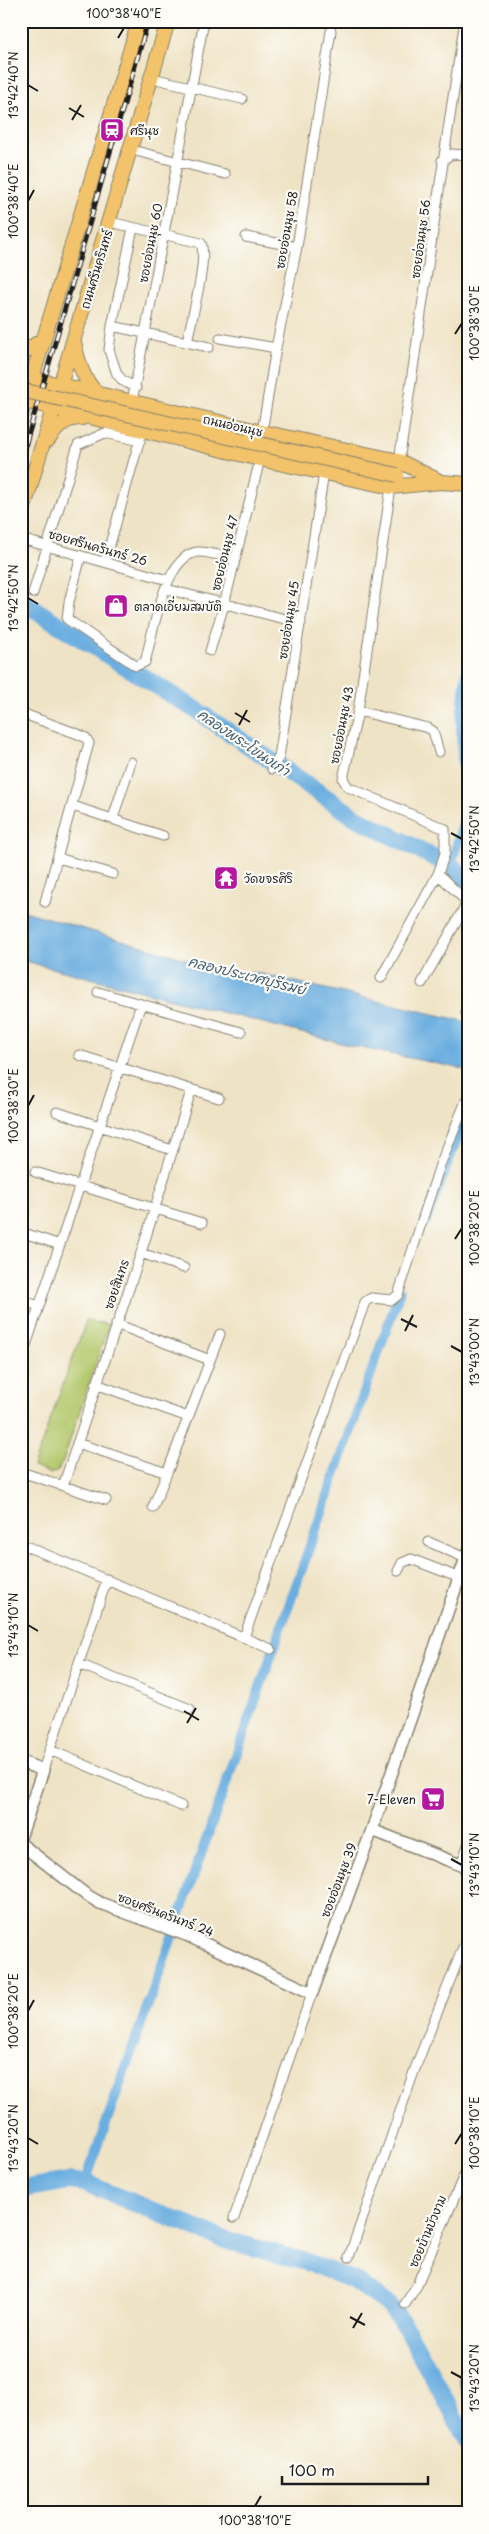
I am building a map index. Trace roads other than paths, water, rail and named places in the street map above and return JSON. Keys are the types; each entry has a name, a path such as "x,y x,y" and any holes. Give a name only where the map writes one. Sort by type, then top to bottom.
{"main road":[{"path":"22,402 26,378 44,339 139,21"},
{"name":"ถนนศรีนครินทร์","path":"21,517 132,150 168,21"},
{"path":"21,354 44,339"},
{"path":"74,342 80,368 88,385 98,394"},
{"name":"ถนนอ่อนนุช","path":"26,378 262,432 400,461 441,482 468,493"},
{"name":"ถนนอ่อนนุช","path":"22,402 54,408 128,428 141,436 324,473 394,481 468,484"},
{"name":"ถนนอ่อนนุช","path":"22,402 394,481"},
{"path":"128,428 122,410 132,402"},
{"path":"41,450 62,423 73,418 91,418"}],"street":[{"name":"ซอยอ่อนนุช 60","path":"132,402 204,21"},
{"name":"ซอยอ่อนนุช 56","path":"400,461 434,235 442,160 465,21"},
{"name":"ซอยอ่อนนุช 58","path":"262,432 276,348 297,247 331,31"},
{"path":"152,78 242,99"},
{"path":"132,150 226,174"},
{"path":"442,160 452,154 468,155"},
{"path":"110,222 198,241 203,248 202,269 187,342"},
{"path":"133,228 112,326 109,350 113,365 123,381 136,388"},
{"path":"246,237 297,247"},
{"path":"112,326 209,346"},
{"path":"220,338 276,348"},
{"path":"33,593 78,445 105,433 141,436 104,562"},
{"name":"ซอยอ่อนนุช 47","path":"210,651 224,605 260,459"},
{"name":"ซอยอ่อนนุช 45","path":"276,763 301,623 324,473"},
{"name":"ซอยอ่อนนุช 43","path":"381,978 438,874 446,853 445,829 344,783 358,711 394,481"},
{"name":"ซอยศรีนครินทร์ 26","path":"21,539 104,562 224,605 301,623"},
{"path":"81,556 69,602 67,619 136,666 145,662 167,584 183,558 198,552 235,559"},
{"path":"358,711 428,728 432,732 439,752"},
{"path":"21,713 78,734 88,741 89,746 46,902"},
{"path":"113,818 130,762"},
{"path":"73,806 163,836"},
{"path":"58,858 113,874"},
{"path":"422,983 468,903 438,874"},
{"path":"98,992 242,1032"},
{"path":"21,1360 141,1004"},
{"path":"79,1055 219,1098"},
{"name":"ซอยสินทร","path":"63,1486 140,1253 191,1090"},
{"path":"244,1637 364,1302 372,1298 392,1300 398,1294 440,1165 468,1096"},
{"path":"57,1112 172,1150"},
{"path":"35,1172 202,1223"},
{"path":"21,1232 60,1245"},
{"path":"140,1253 184,1268"},
{"path":"21,1300 40,1306"},
{"path":"116,1324 210,1360"},
{"path":"154,1507 220,1334"},
{"path":"96,1384 188,1417"},
{"path":"77,1443 167,1473"},
{"path":"21,1472 106,1500"},
{"path":"428,1542 467,1555"},
{"path":"21,1544 271,1649"},
{"name":"ซอยอ่อนนุช 39","path":"234,2218 312,1993 372,1830 467,1555"},
{"path":"398,1571 402,1563 411,1559 460,1578"},
{"path":"21,1835 107,1579"},
{"path":"79,1664 190,1709"},
{"path":"50,1750 182,1806"},
{"path":"21,1762 43,1770"},
{"path":"372,1830 464,1867 468,1845"},
{"name":"ซอยศรีนครินทร์ 24","path":"21,1844 85,1894 100,1903 186,1935 312,1993"},
{"path":"349,2256 406,2093 468,1935"},
{"name":"ซอยบ้านบัวงาม","path":"405,2304 416,2287 468,2166"},
{"path":"468,2367 465,2381 468,2403"}],"water":[{"name":"คลองประเวศบุรีรมย์","path":"21,910 229,972 257,973 468,1022 468,1070 352,1046 21,960"}],"waterway":[{"name":"คลองพระโขนงเก่า","path":"21,601 196,710 355,817 451,866 468,880"},
{"path":"451,866 464,819 461,720 468,661"},
{"path":"425,1223 468,1109"},
{"path":"85,2183 400,1291"},
{"path":"21,2189 69,2181 85,2183 222,2239 307,2262 355,2281 389,2305 406,2328 468,2441"}],"railway":[{"path":"21,460 148,21"}],"place":[{"name":"ศรีนุช","path":"112,130"},
{"name":"ตลาดเอี่ยมสมบัติ","path":"116,606"},
{"name":"วัดขจรศิริ","path":"226,878"},
{"name":"7-Eleven","path":"433,1799"}]}
